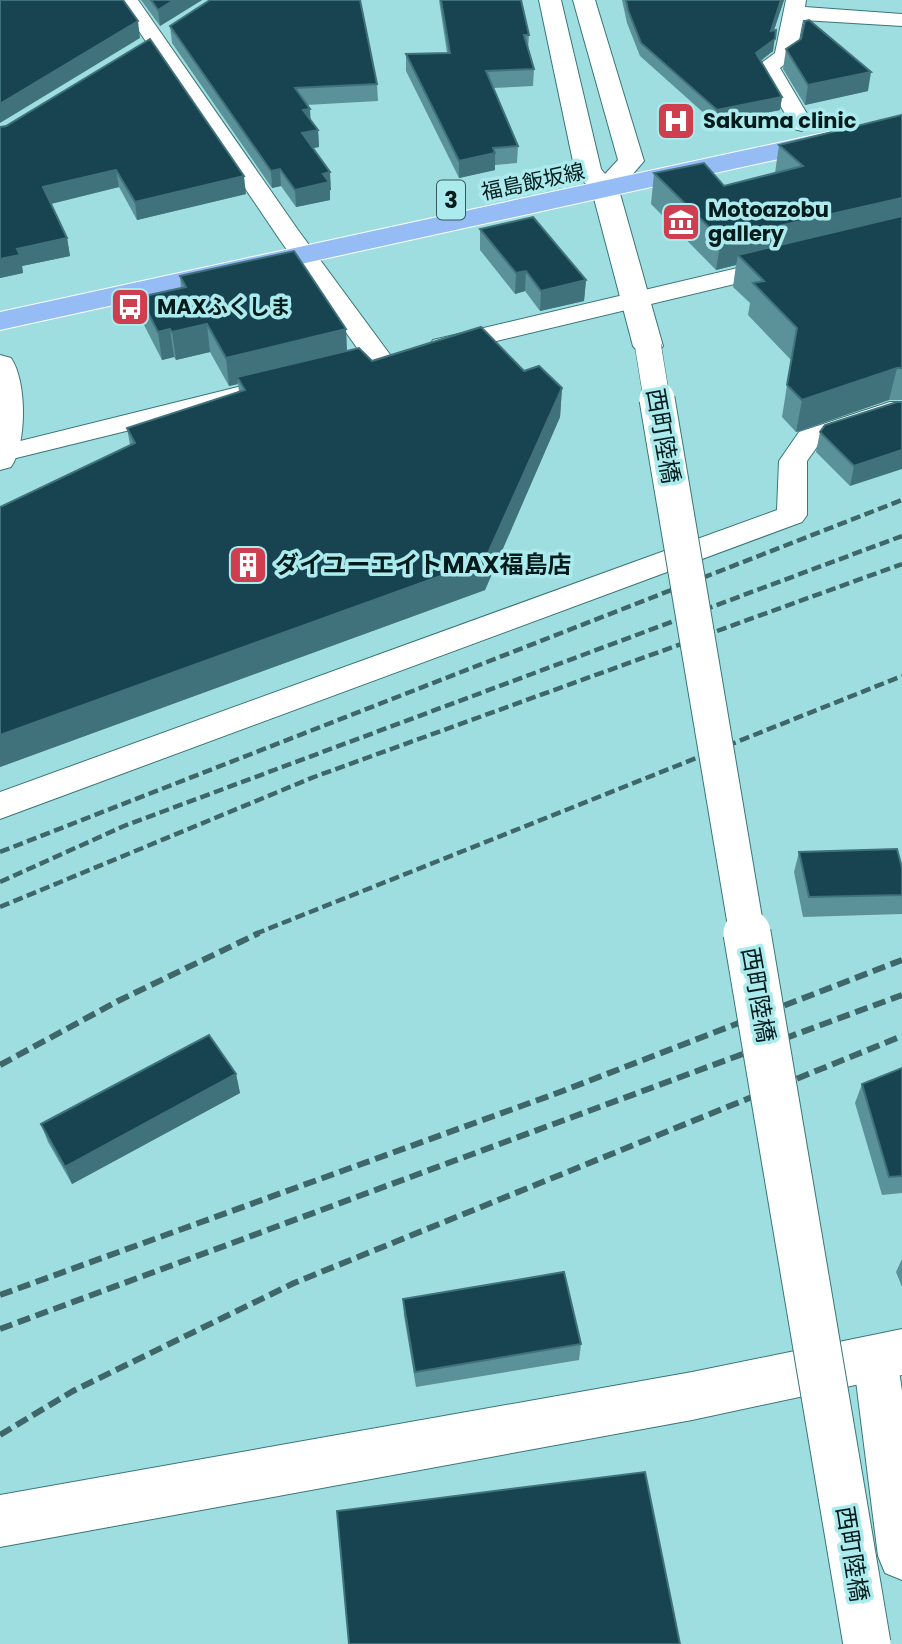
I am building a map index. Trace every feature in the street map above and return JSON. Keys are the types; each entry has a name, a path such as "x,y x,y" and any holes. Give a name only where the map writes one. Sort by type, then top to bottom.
{"main road":[{"name":"西町陸橋","path":"550,0 597,180 648,346 867,1644"},
{"path":"584,0 631,161"},
{"name":"福島飯坂線","path":"597,180 631,161 902,102"},
{"name":"福島飯坂線","path":"597,180 902,124"},
{"name":"3","path":"0,321 296,245 597,180"},
{"name":"3","path":"0,297 296,245"},
{"path":"0,364 7,386 2,457"},
{"path":"0,1521 692,1396 889,1355"}],"street":[{"path":"128,0 296,245 380,360"},
{"path":"802,124 768,66 785,56 798,4 902,20"},
{"path":"135,55 179,28"},
{"path":"353,366 809,259"},
{"path":"2,457 273,387"},
{"path":"0,806 792,515 793,461 809,438 890,411 902,411"},
{"path":"889,1355 902,1556"}],"building":[{"path":"0,0 123,0 138,21 0,104"},
{"path":"151,0 174,0 158,10"},
{"path":"210,0 360,0 377,84 295,88 310,109 303,110 318,130 302,133 330,172 323,174 329,182 295,190 280,169 271,171 170,26"},
{"path":"441,0 521,0 529,35 524,35 534,69 486,71 518,146 493,148 495,153 459,161 406,54 450,53"},
{"path":"626,0 781,0 771,31 776,30 775,39 756,53 782,97 717,110 641,43"},
{"path":"809,20 871,72 808,85 786,49 801,39 805,21"},
{"path":"150,39 244,176 135,202 116,170 43,187 67,238 17,249 20,255 0,259 0,127 6,126"},
{"path":"901,115 902,198 721,239 654,173 704,163 724,186 803,166 779,145"},
{"path":"902,216 902,368 802,400 787,385 797,328 753,283 764,281 738,255"},
{"path":"533,217 586,280 541,291 526,271 516,273 480,229"},
{"path":"294,251 346,329 226,358 207,324 172,332 170,329 158,332 140,297 186,287 180,276"},
{"name":"ダイユーエイトMAX福島店","path":"481,327 524,371 539,366 562,388 485,560 0,735 0,507 135,443 127,428 245,390 237,377 359,348 372,361"},
{"path":"902,402 902,450 854,466 820,432 825,425"},
{"path":"897,849 902,868 902,895 809,897 799,852"},
{"path":"209,1035 236,1074 65,1167 41,1124"},
{"path":"902,1068 902,1176 889,1177 862,1084"},
{"path":"564,1272 581,1344 415,1372 403,1299"},
{"path":"645,1472 680,1644 349,1644 337,1511"}],"railway":[{"path":"0,852 902,500"},
{"path":"0,882 124,826 902,536"},
{"path":"0,907 314,777 902,564"},
{"path":"255,934 902,676"},
{"path":"0,1065 118,1001 259,933"},
{"path":"0,1295 560,1092 902,960"},
{"path":"0,1329 902,995"},
{"path":"0,1435 73,1391 294,1283 902,1036"}],"place":[{"name":"Sakuma clinic","path":"676,121"},
{"name":"Motoazobu gallery","path":"681,222"},
{"name":"MAXふくしま","path":"130,307"},
{"name":"ダイユーエイトMAX福島店","path":"248,565"}]}
